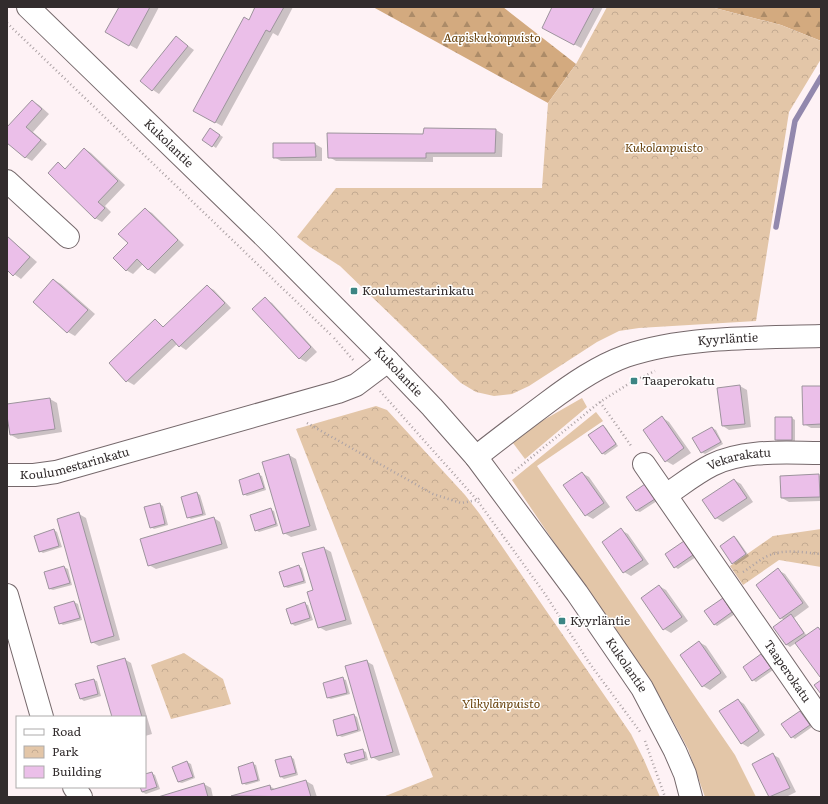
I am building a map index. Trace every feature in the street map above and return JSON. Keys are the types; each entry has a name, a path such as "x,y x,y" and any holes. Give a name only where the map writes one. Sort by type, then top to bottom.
{"street":[{"name":"Kukolantie","path":"28,7 271,244 388,361 432,407 476,457 577,593 642,688 675,750 685,774 691,797"},
{"path":"7,181 68,237"},
{"name":"Kyyrläntie","path":"476,457 508,431 569,386 601,367 626,356 657,347 688,343 737,339 821,336"},
{"name":"Koulumestarinkatu","path":"7,475 34,475 56,472 338,392 356,384 388,361"},
{"name":"Vekarakatu","path":"666,495 711,466 725,460 752,454 821,453"},
{"name":"Taaperokatu","path":"644,464 821,720"},
{"path":"7,595 42,716"},
{"path":"75,788 81,797"}],"path":[{"path":"303,420 433,494 462,503 477,500 600,402 630,383 656,370"},
{"path":"600,402 644,464"},
{"path":"726,584 772,554 784,551 821,554"}],"green space":[{"name":"Aapiskukonpuisto","path":"373,7 503,7 576,64 548,103"},
{"name":"Kukolanpuisto","path":"607,7 711,7 781,25 821,41 821,59 789,112 756,321 639,328 619,331 597,342 529,386 512,394 494,396 476,392 461,383 340,266 297,237 336,188 542,188 548,103 576,64"},
{"path":"711,7 821,7 821,41 781,25"},
{"path":"582,398 587,407 525,459 513,443 528,429"},
{"name":"Ylikylänpuisto","path":"376,406 387,410 465,495 479,513 631,734 660,797 383,797 433,777 296,429"},
{"path":"596,412 603,421 537,466 735,755 756,797 705,797 688,749 666,708 512,480"},
{"path":"821,529 821,567 779,560 743,585 730,566 773,536"},
{"path":"184,653 223,679 231,704 171,719 151,665"}],"building":[{"path":"119,7 150,7 129,46 105,32"},
{"path":"255,7 284,7 270,32 266,30 215,123 193,111 244,17 249,20"},
{"path":"552,7 594,7 574,45 542,28"},
{"path":"176,36 188,46 152,91 140,81"},
{"path":"32,100 42,109 26,127 41,140 25,158 7,143 7,127"},
{"path":"210,128 220,135 212,147 202,140"},
{"path":"424,128 496,129 495,153 426,153 426,158 328,158 327,133 423,134"},
{"path":"273,143 315,143 316,157 273,158"},
{"path":"84,148 118,181 98,202 105,208 95,219 48,173 58,162 65,169"},
{"path":"145,208 178,240 148,270 137,259 126,271 113,258 128,243 118,234"},
{"path":"7,236 30,257 13,276 7,270"},
{"path":"53,279 88,310 67,333 33,302"},
{"path":"207,285 225,303 179,347 172,339 126,382 109,363 155,319 163,327"},
{"path":"265,297 311,347 299,359 252,309"},
{"path":"740,385 745,424 722,426 717,388"},
{"path":"802,386 821,386 821,424 803,425"},
{"path":"50,398 55,429 10,435 7,404"},
{"path":"662,416 684,448 665,462 643,430"},
{"path":"775,417 792,417 792,440 775,440"},
{"path":"603,425 616,444 602,454 588,435"},
{"path":"712,427 721,442 701,453 692,438"},
{"path":"289,454 310,526 283,534 262,462"},
{"path":"582,472 604,503 585,516 563,485"},
{"path":"259,473 264,488 243,495 239,480"},
{"path":"819,474 820,497 781,498 780,476"},
{"path":"734,479 747,498 715,519 702,500"},
{"path":"645,484 655,499 636,511 626,497"},
{"path":"197,492 203,514 187,518 181,497"},
{"path":"160,503 165,524 150,528 144,507"},
{"path":"271,508 276,524 255,531 250,515"},
{"path":"79,512 114,636 91,643 57,519"},
{"path":"214,517 222,544 148,566 140,539"},
{"path":"621,528 643,560 623,573 602,542"},
{"path":"54,529 59,546 39,552 34,536"},
{"path":"734,536 746,554 732,564 720,546"},
{"path":"684,541 693,555 674,568 665,554"},
{"path":"324,547 346,620 318,628 307,592 313,590 302,553"},
{"path":"299,565 304,581 284,587 279,572"},
{"path":"64,566 70,583 49,589 44,572"},
{"path":"778,568 803,603 780,619 756,585"},
{"path":"659,585 682,617 663,630 641,598"},
{"path":"723,598 732,612 714,625 704,611"},
{"path":"74,601 80,618 59,624 54,607"},
{"path":"305,602 310,618 291,624 286,609"},
{"path":"791,614 804,633 786,645 773,627"},
{"path":"818,627 821,631 820,677 795,643"},
{"path":"699,641 721,673 702,687 680,655"},
{"path":"761,654 771,668 752,681 743,667"},
{"path":"125,658 142,716 112,716 97,666"},
{"path":"367,660 393,752 371,758 345,666"},
{"path":"343,677 347,693 327,698 323,683"},
{"path":"94,679 98,694 80,699 75,684"},
{"path":"821,680 821,694 814,685"},
{"path":"738,699 759,731 741,744 719,711"},
{"path":"800,711 810,725 791,738 781,724"},
{"path":"354,714 358,730 337,736 333,720"},
{"path":"363,749 365,758 347,763 344,754"},
{"path":"773,753 790,788 769,797 752,764"},
{"path":"291,756 296,773 280,777 275,760"},
{"path":"187,761 193,777 178,782 172,767"},
{"path":"253,762 258,780 242,784 238,767"},
{"path":"152,772 157,787 142,792 140,788 146,788 146,774"},
{"path":"306,780 311,797 231,796 270,785 271,790"},
{"path":"204,783 208,797 158,797"}],"waterway":[{"path":"776,227 795,121 821,77"}],"place":[{"name":"Koulumestarinkatu","path":"354,291"},
{"name":"Taaperokatu","path":"634,381"},
{"name":"Kyyrläntie","path":"562,621"}]}
